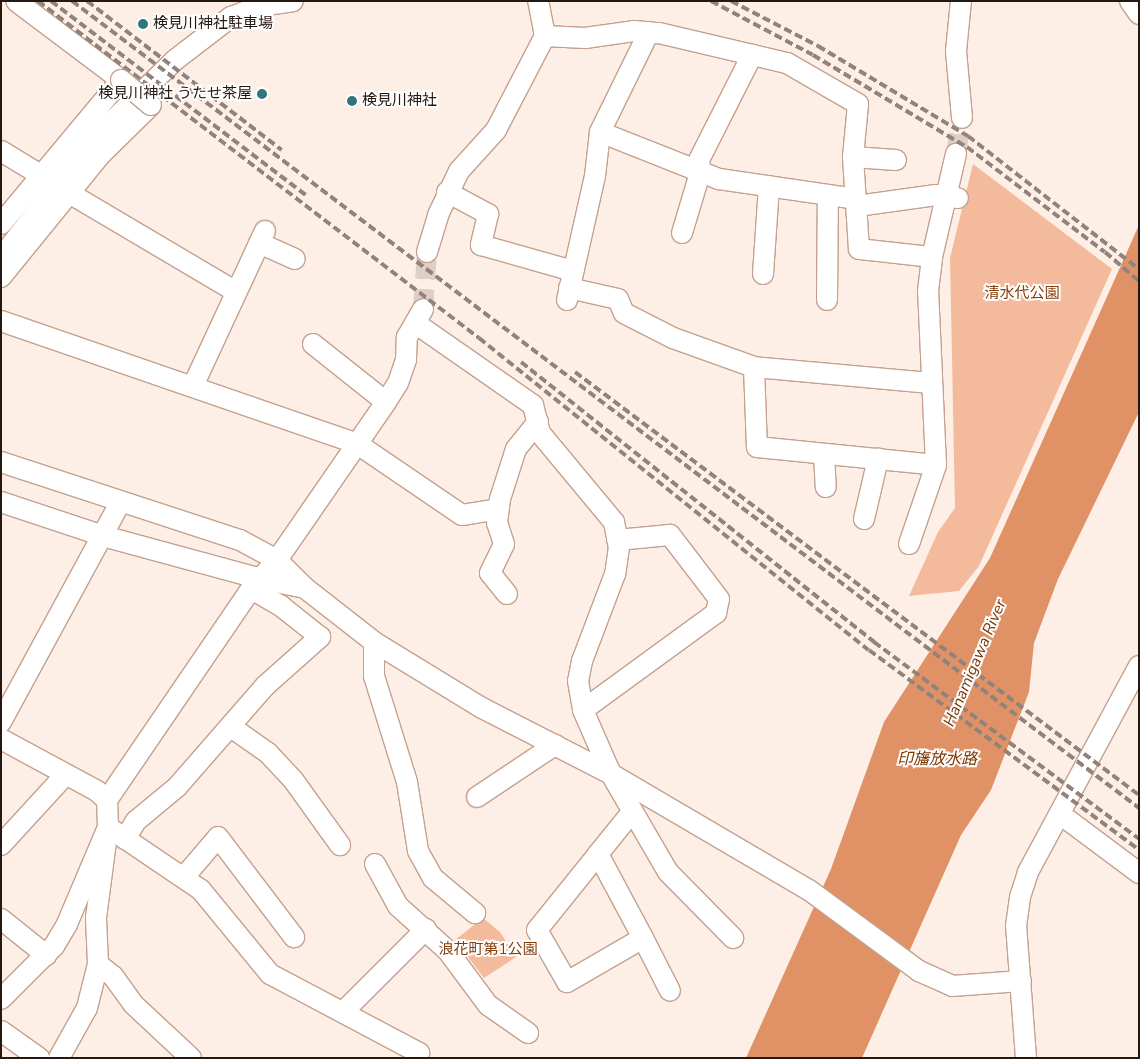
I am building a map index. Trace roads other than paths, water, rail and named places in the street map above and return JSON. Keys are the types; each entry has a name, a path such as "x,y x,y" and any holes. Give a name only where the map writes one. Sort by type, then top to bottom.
{"street":[{"path":"1,277 100,155 151,105 16,1"},
{"path":"1,258 89,144 175,60 231,17 259,6 293,1"},
{"path":"427,252 428,241 447,192 459,171 496,130 545,36 538,1"},
{"path":"961,1 956,51 962,118"},
{"path":"1130,1 1139,14"},
{"path":"545,36 585,38 649,32 723,46 787,63 858,104 854,157 859,249 932,257"},
{"path":"570,286 595,176 600,132 649,32"},
{"path":"682,233 700,174 699,160 752,55"},
{"path":"1,224 39,174 121,80"},
{"path":"600,132 700,174 828,195 856,203 936,195 953,197"},
{"path":"1,152 39,174"},
{"path":"910,544 936,465 928,291 932,257 953,197 956,154"},
{"path":"854,157 896,160"},
{"path":"762,274 769,186"},
{"path":"447,192 488,214 481,245 570,286 618,299 624,313 673,338 754,367 931,383"},
{"path":"69,193 235,291"},
{"path":"827,300 828,195"},
{"path":"193,386 235,291 262,237 295,259"},
{"path":"59,1058 88,1008 98,964 96,918 108,827 107,800 256,584 277,560 386,402 398,383 406,360 407,337 419,316 533,405 538,422 547,441 614,522 617,540 615,574 582,661 578,681 583,710 612,774 668,872 733,938"},
{"path":"1,321 356,443 462,515 499,509"},
{"path":"312,344 386,402"},
{"path":"754,367 757,447 936,465"},
{"path":"507,594 490,573 504,544 497,524 499,509 516,450 538,422"},
{"path":"824,454 826,487"},
{"path":"864,519 878,459"},
{"path":"1,462 240,540 277,560 305,588 374,642 482,708 612,774 809,890 919,971 952,986 1020,981"},
{"path":"1,722 121,501"},
{"path":"1,502 256,584 305,588"},
{"path":"583,710 716,613 719,599 670,535 617,540"},
{"path":"126,839 136,821 177,787 265,686 320,637 256,584"},
{"path":"374,642 374,676 406,782 418,851 432,878 475,913"},
{"path":"1026,1058 1016,926 1020,897 1028,872 1139,666"},
{"path":"231,726 268,753 294,781 340,845"},
{"path":"1,739 97,791 107,800"},
{"path":"477,797 555,745"},
{"path":"1,845 66,774"},
{"path":"632,812 537,930 567,982 643,938"},
{"path":"1068,820 1139,873"},
{"path":"108,827 184,877 200,890 270,974 419,1053 416,1058"},
{"path":"4,992 46,955 67,924 108,827"},
{"path":"184,877 218,837 294,937"},
{"path":"598,854 670,992"},
{"path":"376,864 398,906 426,929 448,951 488,1005 528,1033"},
{"path":"1,919 46,955"},
{"path":"344,1012 426,929"},
{"path":"98,964 113,976 134,1004 191,1058"},
{"path":"1,1031 39,1058"}],"water":[{"name":"印旛放水路","path":"1139,225 1139,412 1058,579 1034,643 1029,692 991,790 961,835 862,1058 746,1058 831,869 884,722 990,558"}],"tunnel":[{"path":"956,154 962,118"},
{"path":"423,309 427,252"}],"railway":[{"path":"38,1 479,338 869,650 1139,850"},
{"path":"51,1 306,195"},
{"path":"72,1 1139,808"},
{"path":"87,1 282,150"},
{"path":"711,1 813,55 967,147 1105,252 1139,281"},
{"path":"731,1 818,46 968,136 1139,269"},
{"path":"521,362 874,642 1139,839"},
{"path":"575,372 1139,795"}],"place":[{"name":"検見川神社駐車場","path":"143,24"},
{"name":"検見川神社 うたせ茶屋","path":"262,94"},
{"name":"検見川神社","path":"352,101"}],"park label":[{"name":"清水代公園","path":"1022,294"},
{"name":"浪花町第1公園","path":"488,950"}],"water label":[{"name":"Hanamigawa River","path":"975,663"}]}
